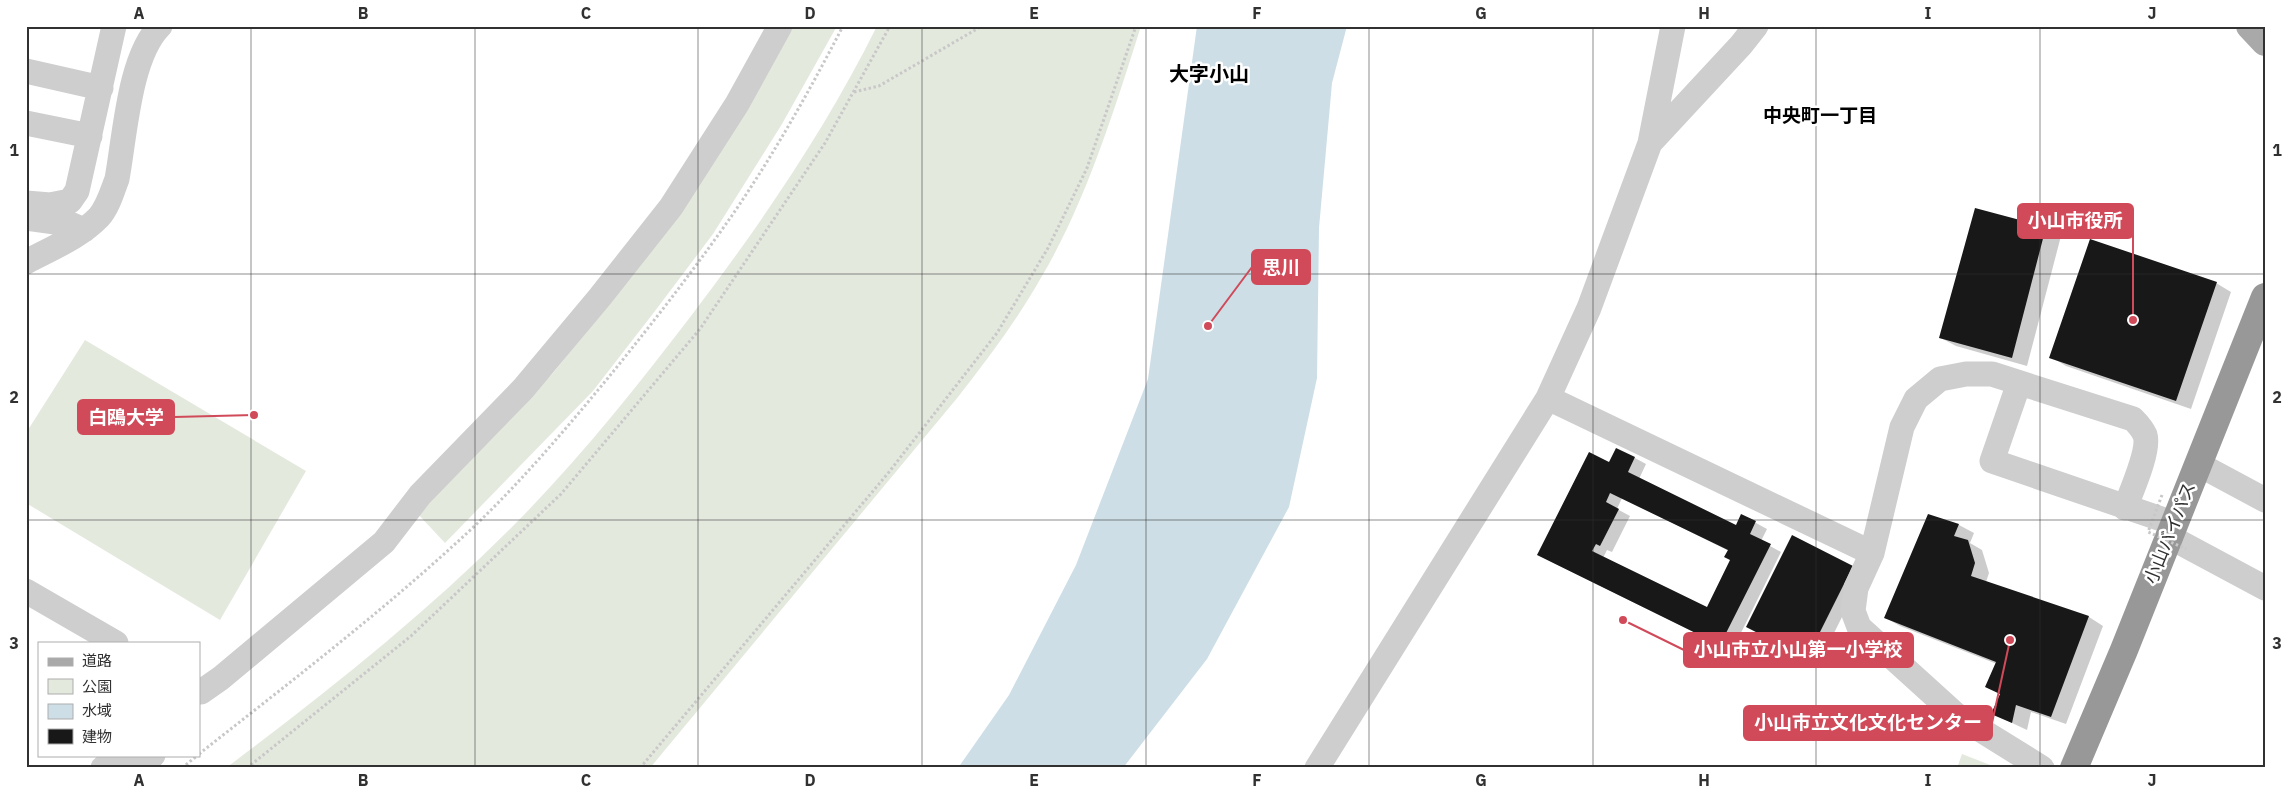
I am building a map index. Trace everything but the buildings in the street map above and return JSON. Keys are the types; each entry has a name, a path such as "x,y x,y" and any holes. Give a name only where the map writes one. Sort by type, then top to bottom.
{"highway":[{"name":"小山バイパス","path":"2074,768 2124,650 2176,536 2198,464 2258,335 2265,297"}],"main road":[{"path":"2250,26 2265,42"}],"street":[{"path":"26,203 50,205 70,201 77,191 114,26"},
{"path":"26,262 84,230 100,216 110,199 117,179 140,56 160,26"},
{"path":"200,692 341,579 384,542 420,495 523,389 600,297 671,206 737,104 780,26"},
{"path":"1317,768 1548,398 1589,308 1650,143 1673,26"},
{"path":"1650,143 1741,45 1756,26"},
{"path":"26,71 101,88"},
{"path":"26,123 90,136"},
{"path":"26,218 70,224 84,230"},
{"path":"2042,768 1955,714 1859,627 1853,612 1856,588 1872,553 1902,427 1916,399 1940,380 1966,374 1992,374 2133,419 2141,426 2146,437 2145,449 2125,508"},
{"path":"2019,383 1992,461 2125,508 2265,588"},
{"path":"1548,398 1872,553"},
{"path":"2198,464 2265,500"},
{"path":"26,590 114,642"},
{"path":"102,768 119,756"},
{"path":"139,768 152,756"}],"path":[{"path":"200,753 385,606 456,544 510,490 571,423 639,340 734,213 793,118 843,26"},
{"path":"247,768 411,636 561,494 700,329 825,143 890,26"},
{"path":"854,92 880,86 982,26"},
{"path":"640,768 889,472 998,333 1048,248 1086,168 1136,26"},
{"path":"2162,494 2148,532 2176,536"},
{"path":"182,768 197,756"}],"green space":[{"path":"792,26 837,26 782,124 713,234 593,391 445,543 417,513 553,373 614,298"},
{"path":"877,26 1141,26 1110,122 1086,186 1058,247 1023,308 958,397 650,768 226,768 339,681 447,589 516,523 585,448 691,316 767,211 791,176 836,102"},
{"path":"85,340 306,471 220,620 26,503 26,433"},
{"path":"1962,754 1998,768 1957,768"}],"water":[{"path":"1197,26 1347,26 1332,83 1319,228 1317,378 1289,507 1207,659 1123,768 958,768 1009,695 1076,565 1148,379"}],"place":[{"name":"小山市役所","path":"2133,320"},
{"name":"思川","path":"1208,326"},
{"name":"白鴎大学","path":"254,415"},
{"name":"小山市立小山第一小学校","path":"1623,620"},
{"name":"小山市立文化文化センター","path":"2010,640"}],"district":[{"name":"大字小山","path":"1209,74"},
{"name":"中央町一丁目","path":"1820,115"}]}
